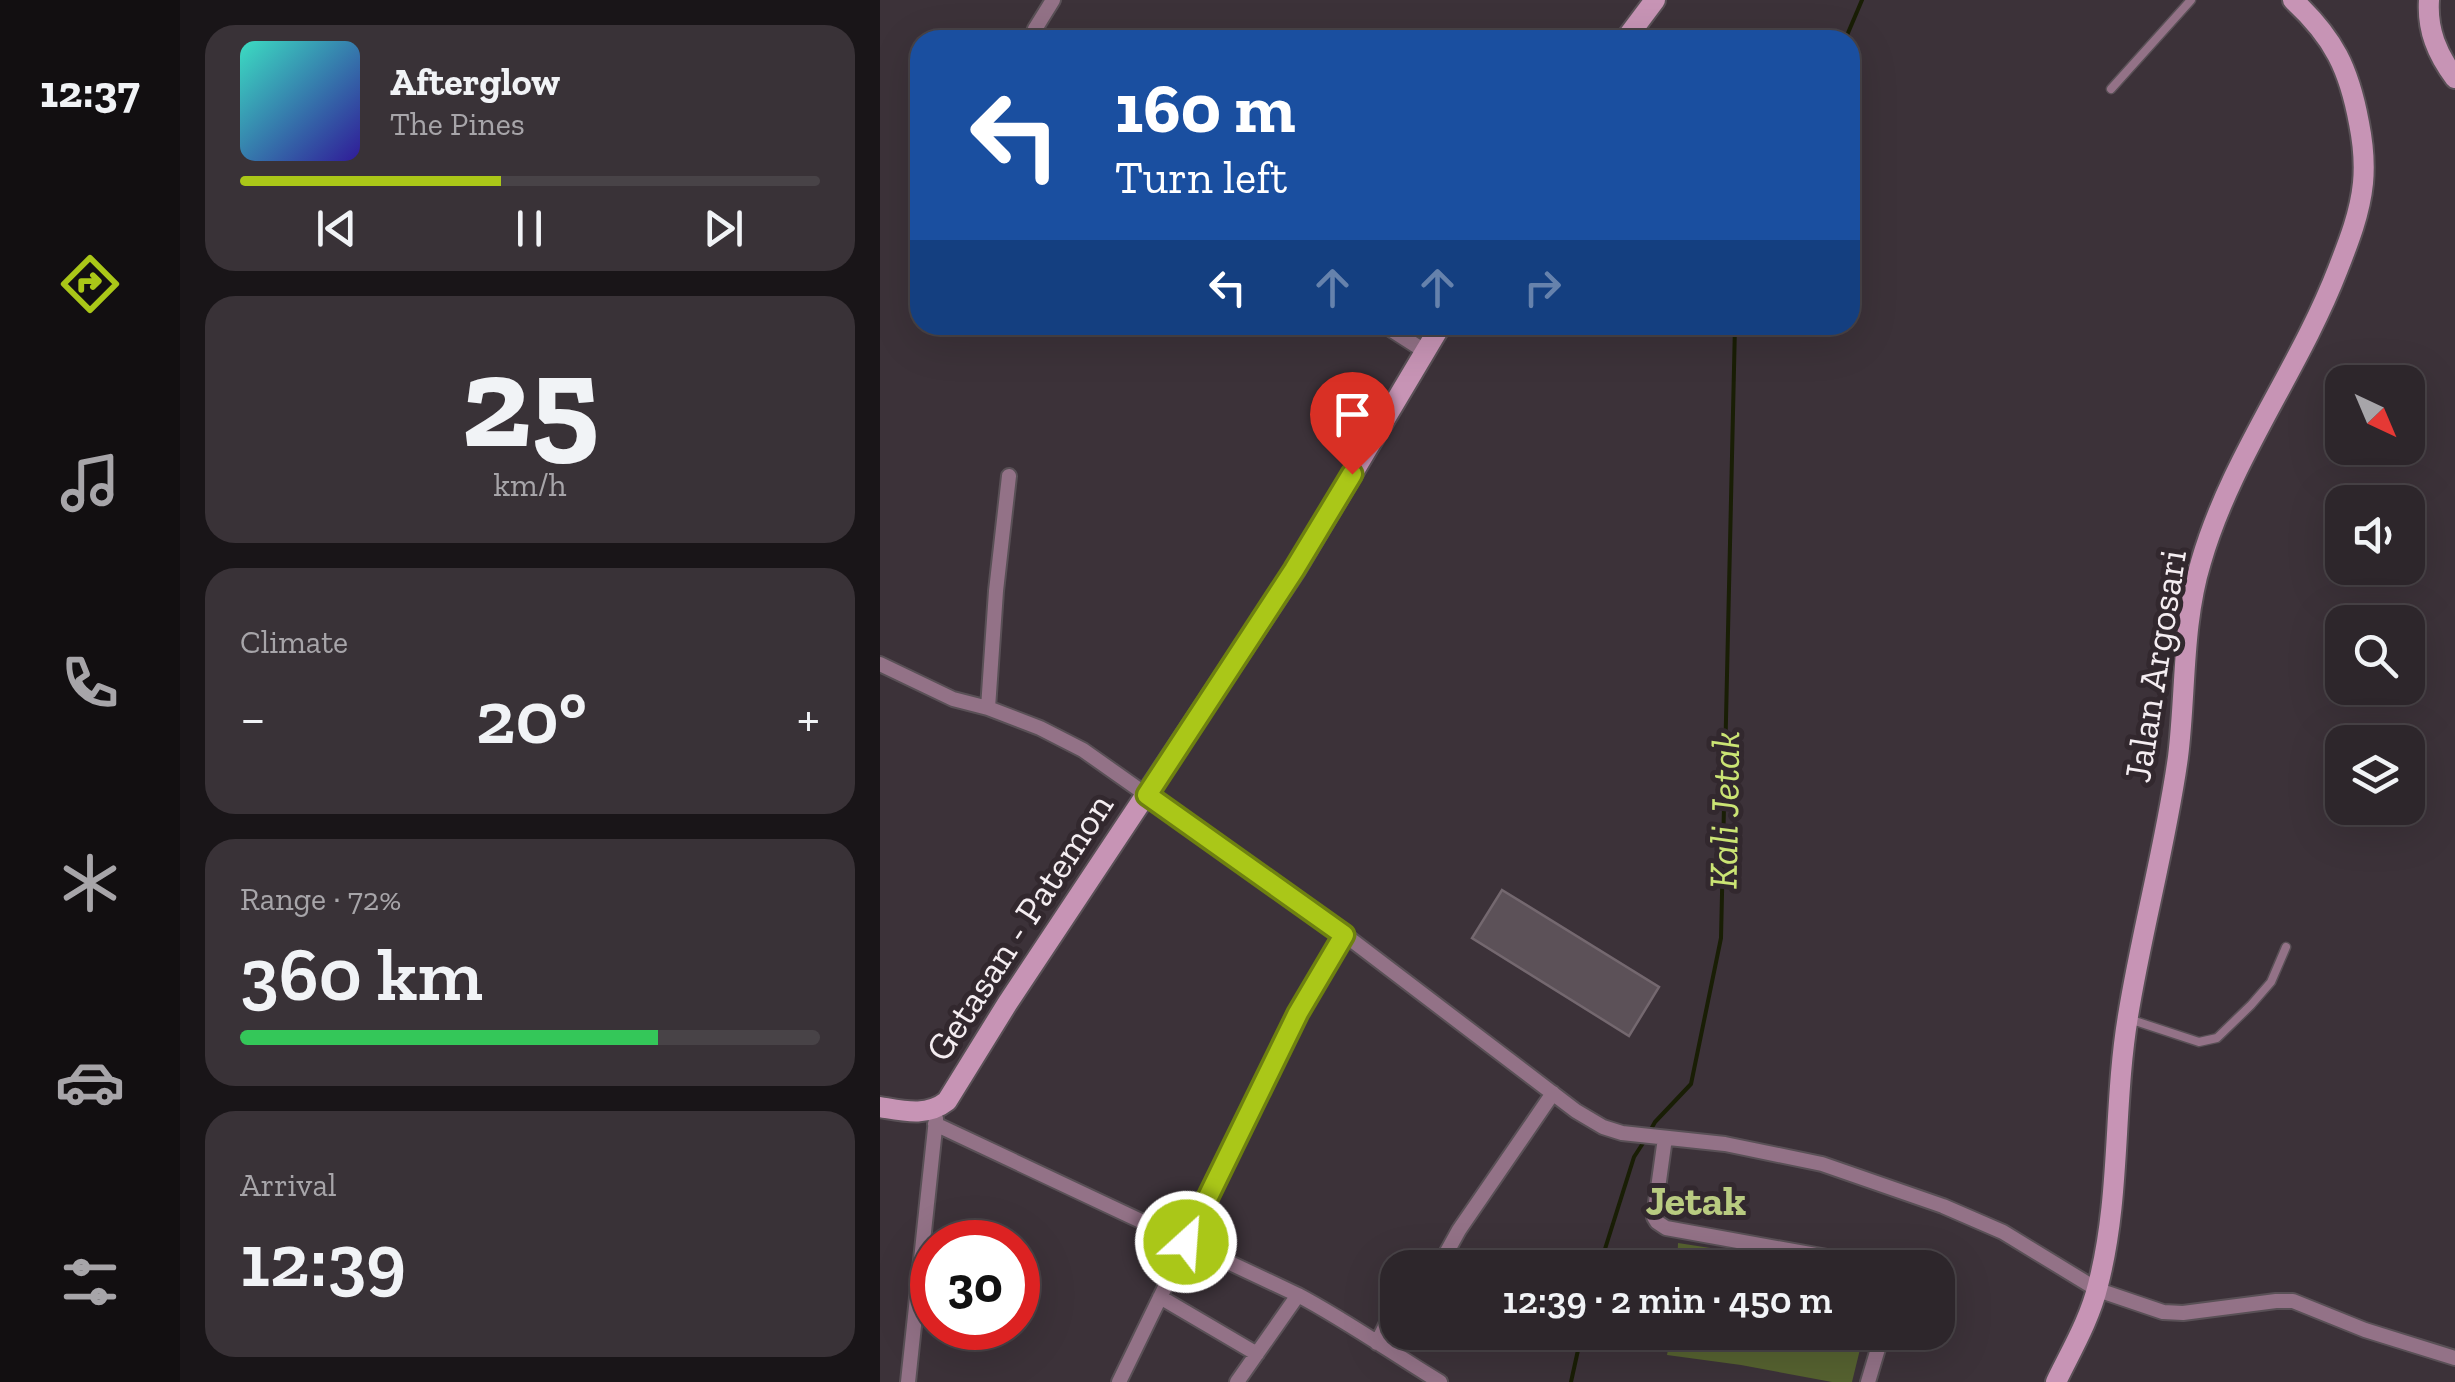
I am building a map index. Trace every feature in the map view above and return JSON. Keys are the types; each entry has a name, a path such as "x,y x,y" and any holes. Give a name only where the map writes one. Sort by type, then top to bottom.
{"street":[{"path":"1034,30 1053,0"},
{"path":"1632,30 1655,0"},
{"name":"Jalan Argosari","path":"2056,1382 2098,1290 2110,1220 2128,1019 2177,762 2192,599 2200,564 2226,493 2325,301 2356,223 2363,183 2364,149 2349,75 2330,40 2293,0"},
{"path":"2429,0 2434,45 2455,78"},
{"path":"1400,335 1426,352"},
{"name":"Getasan - Patemon","path":"880,1107 937,1116 1294,570 1435,335"},
{"path":"988,708 1009,476"},
{"path":"880,664 953,699 1040,728 1084,750 1344,935 1590,1120 1622,1133 1725,1144 1822,1164 2003,1232 2098,1290 2163,1312 2293,1301 2365,1330 2455,1358"},
{"path":"1119,1382 1298,1013 1344,935"},
{"path":"1448,1250 1458,1230 1553,1093"},
{"path":"908,1382 937,1116 1346,1320 1440,1382"},
{"path":"1660,1138 1654,1217 1657,1222 1666,1228 1788,1250"},
{"path":"1237,1382 1298,1295"},
{"path":"1160,1296 1258,1354"},
{"path":"1377,1343 1380,1337"},
{"path":"1868,1382 1878,1350"}],"lane":[{"path":"2111,89 2191,0"},
{"path":"2128,1019 2200,1042 2217,1038 2270,982 2286,947"}],"green space":[{"path":"1678,1243 1724,1250 1678,1250"},
{"path":"1668,1350 1860,1350 1852,1382 1667,1355"}],"building":[{"path":"1502,890 1659,987 1629,1036 1472,938"}],"waterway":[{"name":"Kali Jetak","path":"1849,30 1862,0"},
{"name":"Kali Jetak","path":"1650,1131 1691,1084 1721,938 1735,335"},
{"name":"Kali Jetak","path":"1605,1250 1634,1157 1645,1140"},
{"name":"Kali Jetak","path":"1571,1382 1578,1350"}],"district":[{"name":"Jetak","path":"1696,1200"}],"route":[{"path":"1186,1242 1298,1013 1344,935 1147,795 1352,474"}]}
